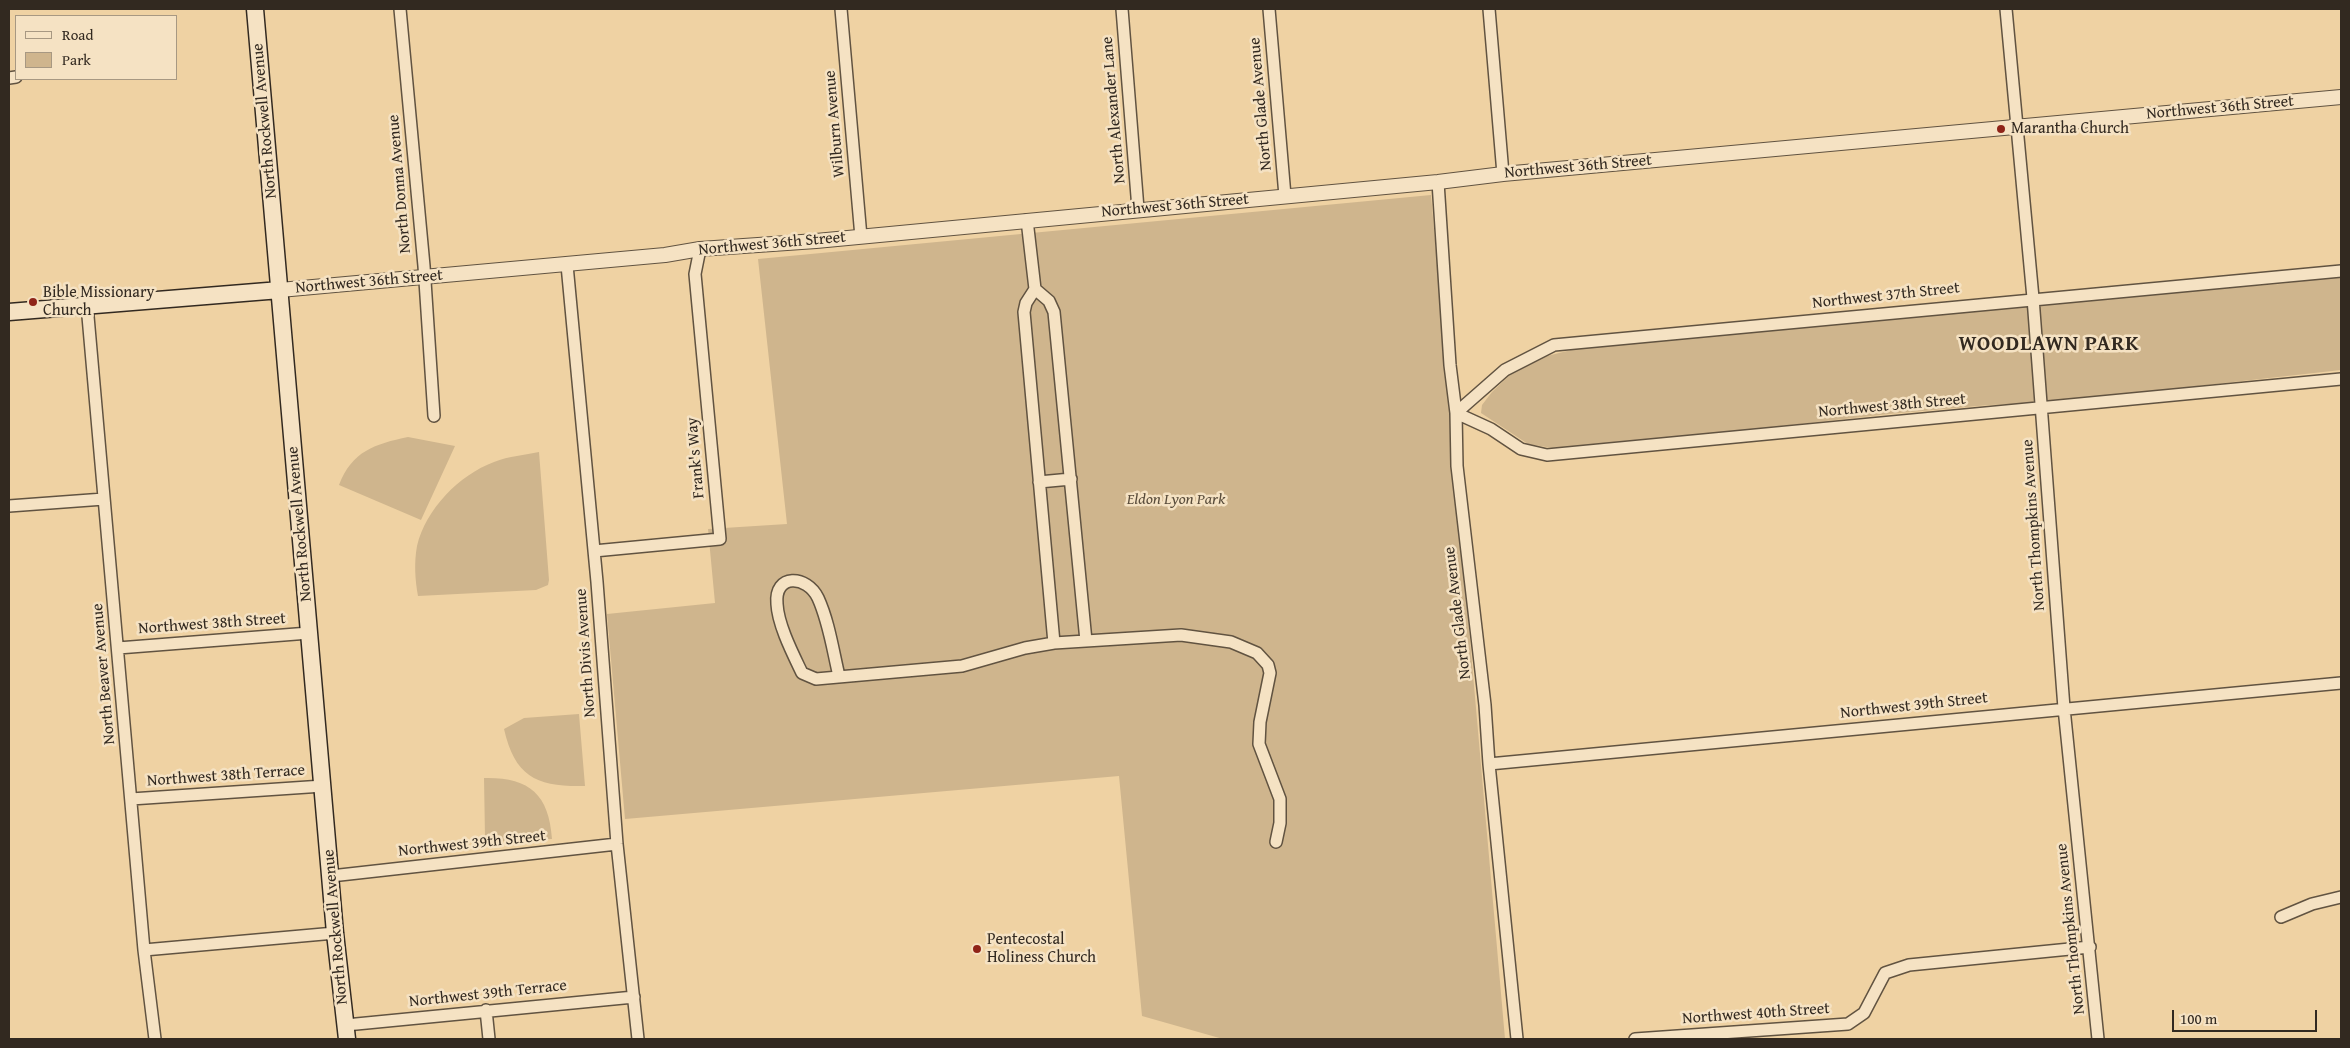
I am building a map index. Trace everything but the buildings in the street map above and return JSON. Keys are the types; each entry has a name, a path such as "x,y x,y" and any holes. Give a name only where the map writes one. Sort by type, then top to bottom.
{"main road":[{"name":"North Rockwell Avenue","path":"255,9 335,933 346,1032"},
{"name":"Northwest 36th Street","path":"9,312 280,290"}],"street":[{"name":"North Donna Avenue","path":"400,9 424,277 434,416"},
{"name":"Wilburn Avenue","path":"841,9 861,237"},
{"name":"North Alexander Lane","path":"1122,9 1138,209"},
{"name":"North Glade Avenue","path":"1269,9 1285,196"},
{"path":"1489,9 1504,174"},
{"name":"North Thompkins Avenue","path":"2006,9 2033,298 2064,708 2098,1039"},
{"name":"Northwest 36th Street","path":"280,290 665,255 700,249 861,237 1138,209 1438,182 1504,174 2341,97"},
{"name":"North Glade Avenue","path":"1438,182 1450,365 1456,413 1458,466 1485,705 1489,764 1517,1039"},
{"path":"1028,220 1035,289 1026,303 1024,312 1054,643"},
{"name":"Frank's Way","path":"594,551 720,540 696,274 700,249"},
{"name":"North Divis Avenue","path":"568,264 594,551 617,844 638,1039"},
{"name":"Northwest 37th Street","path":"1456,413 1505,370 1554,345 2341,270"},
{"path":"1035,289 1049,300 1054,312 1086,642"},
{"name":"North Beaver Avenue","path":"87,305 144,950 155,1039"},
{"name":"Northwest 38th Street","path":"1456,413 1491,430 1521,449 1547,455 2341,379"},
{"path":"1039,482 1070,479"},
{"path":"9,506 104,499"},
{"path":"840,676 818,597 808,584 796,580 785,582 778,591 777,605 802,673 816,679 962,666 1025,648 1054,643 1181,635 1231,642 1257,653 1268,665 1270,673 1260,722 1259,744 1280,799 1280,823 1276,842"},
{"name":"Northwest 38th Street","path":"118,648 309,633"},
{"name":"Northwest 39th Street","path":"1489,764 2341,683"},
{"name":"Northwest 38th Terrace","path":"131,799 323,786"},
{"name":"Northwest 39th Street","path":"331,876 617,844"},
{"path":"2281,917 2312,904 2341,898"},
{"path":"144,950 335,933"},
{"name":"Northwest 40th Street","path":"1634,1039 1848,1024 1864,1013 1885,973 1908,965 2090,947"},
{"name":"Northwest 39th Terrace","path":"346,1032 486,1010 634,996"},
{"path":"486,1010 489,1039"}],"green space":[{"name":"Eldon Lyon Park","path":"1431,195 1505,1039 1223,1039 1142,1016 1119,776 625,819 607,614 715,603 708,529 787,524 758,259"},
{"path":"2341,276 2341,370 2045,403 1989,405 1889,414 1565,450 1528,444 1481,413 1482,405 1492,392 1515,370 1547,356 1579,348 1709,337 2037,302 2281,284"},
{"path":"408,437 455,446 421,520 339,485 344,473 351,464 366,451 375,446"},
{"path":"539,452 548,585 536,590 418,596 415,571 417,546 421,532 428,519 446,495 468,475 481,468 505,458"},
{"path":"579,714 585,786 568,786 542,781 522,769 509,746 504,729 524,718"},
{"path":"484,778 499,778 513,781 533,791 541,799 546,810 552,839 490,842 485,837"}],"place":[{"name":"Marantha Church","path":"2001,129"},
{"name":"Bible Missionary Church","path":"33,302"},
{"name":"Pentecostal Holiness Church","path":"977,949"}],"district":[{"name":"WOODLAWN PARK","path":"2049,345"}]}
